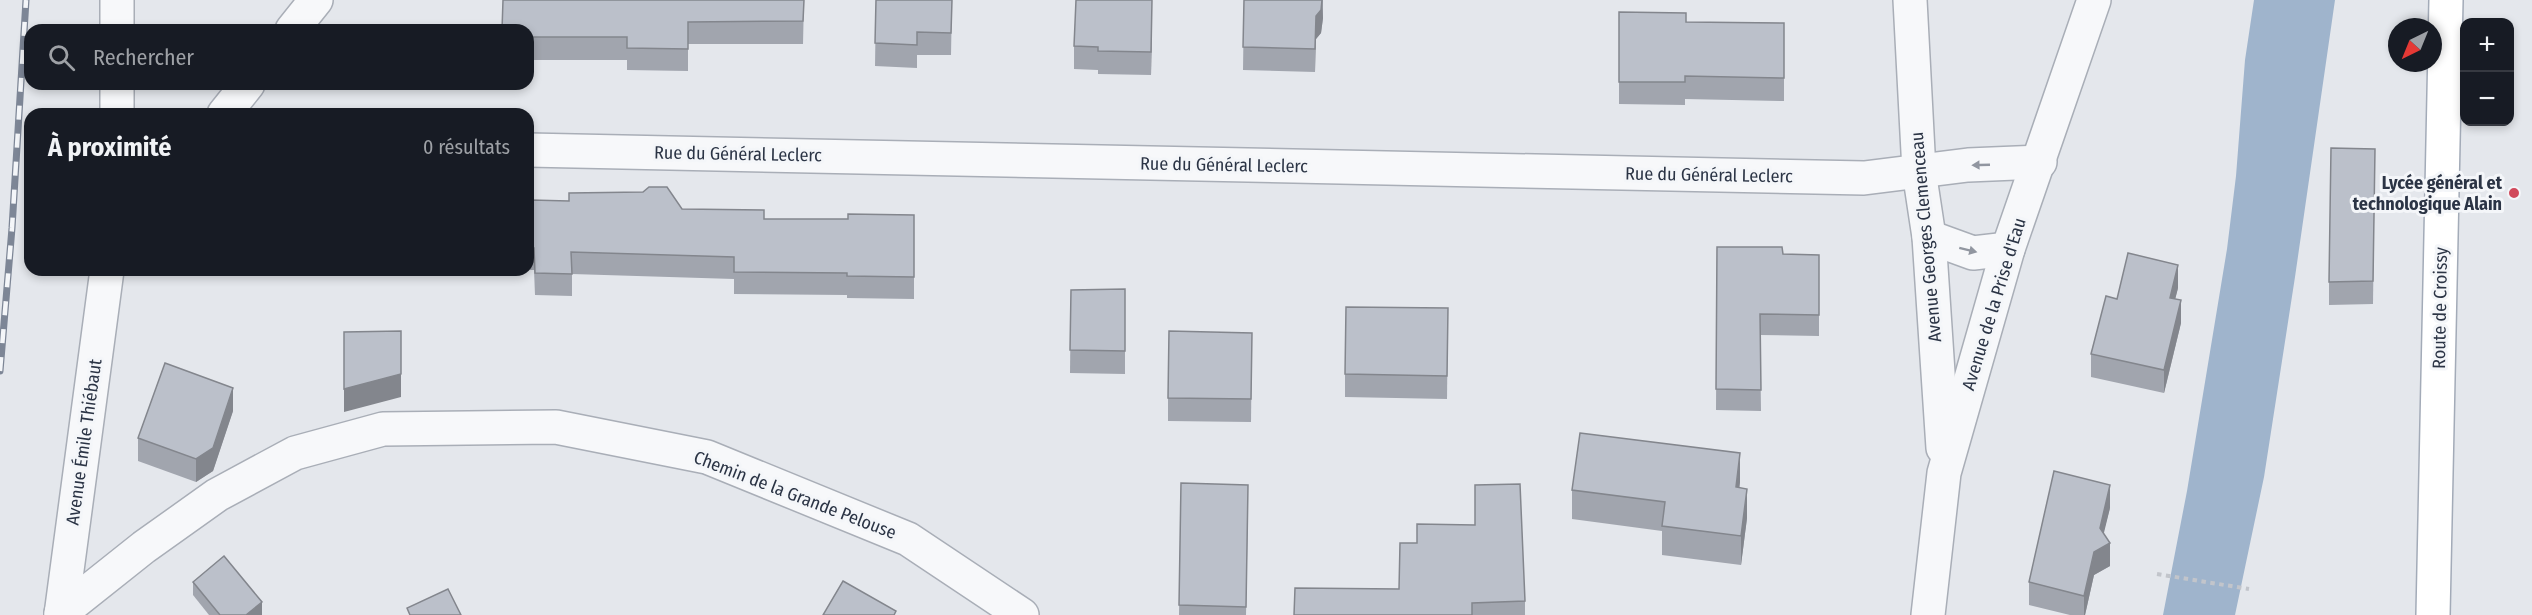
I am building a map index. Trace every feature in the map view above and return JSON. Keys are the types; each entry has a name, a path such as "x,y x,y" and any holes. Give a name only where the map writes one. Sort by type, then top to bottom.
{"main road":[{"name":"Route de Croissy","path":"2433,615 2446,0"}],"street":[{"path":"117,0 117,24"},
{"path":"297,24 316,0"},
{"name":"Avenue Georges Clemenceau","path":"1910,0 1919,171 1929,237 1944,473"},
{"name":"Avenue de la Prise d'Eau","path":"1928,615 1944,473 2008,249 2040,162 2094,0"},
{"path":"117,90 117,108"},
{"path":"229,108 243,90"},
{"name":"Rue du Général Leclerc","path":"534,150 1864,178 1968,165 2040,162"},
{"path":"1929,237 1972,253 2008,249"},
{"name":"Avenue Émile Thiébaut","path":"61,614 105,276"},
{"name":"Chemin de la Grande Pelouse","path":"61,614 144,547 217,495 295,453 383,429 556,427 707,457 908,539 1022,615"}],"path":[{"path":"2157,574 2249,589"}],"water":[{"path":"2254,0 2335,0 2295,277 2264,477 2235,615 2163,615 2187,491 2227,249 2236,176 2245,60"}],"building":[{"path":"503,0 804,0 803,21 688,22 688,49 627,48 627,37 534,37 534,24 502,24"},
{"path":"876,0 952,0 951,33 917,32 917,45 875,43"},
{"path":"1076,0 1152,0 1151,52 1098,51 1098,47 1074,46"},
{"path":"1244,0 1322,0 1321,10 1316,16 1315,49 1243,47"},
{"path":"1619,12 1686,13 1686,22 1784,23 1784,78 1685,76 1685,82 1619,82"},
{"path":"2331,148 2375,149 2373,281 2329,282"},
{"path":"649,187 667,187 682,209 764,210 764,219 848,219 848,214 914,215 914,277 847,276 847,273 734,272 734,257 571,252 572,274 535,273 534,200 569,201 569,193 643,192"},
{"path":"1717,247 1782,247 1783,254 1819,255 1819,315 1760,314 1761,390 1716,389"},
{"path":"2128,253 2178,265 2170,298 2181,300 2164,370 2091,354 2106,296 2117,299"},
{"path":"1125,289 1125,351 1070,350 1071,290"},
{"path":"1346,307 1448,308 1447,376 1345,374"},
{"path":"401,331 401,374 344,389 344,332"},
{"path":"1169,331 1252,333 1251,399 1168,398"},
{"path":"165,363 233,388 213,448 196,459 138,438"},
{"path":"1580,433 1740,453 1736,487 1747,489 1741,536 1662,526 1665,502 1572,490"},
{"path":"2054,471 2110,485 2100,528 2110,543 2094,552 2084,596 2029,582"},
{"path":"1181,483 1248,485 1246,607 1179,605"},
{"path":"1520,484 1525,601 1472,603 1472,615 1294,615 1295,588 1399,589 1400,543 1417,543 1417,524 1475,525 1475,485"},
{"path":"224,556 262,602 246,615 220,615 193,582"},
{"path":"843,581 896,611 894,615 823,615"},
{"path":"448,589 461,615 410,615 407,608"}],"railway":[{"path":"25,24 26,0"},
{"path":"0,371 12,228 24,33"}],"place":[{"name":"Lycée général et technologique Alain","path":"2514,193"}]}
